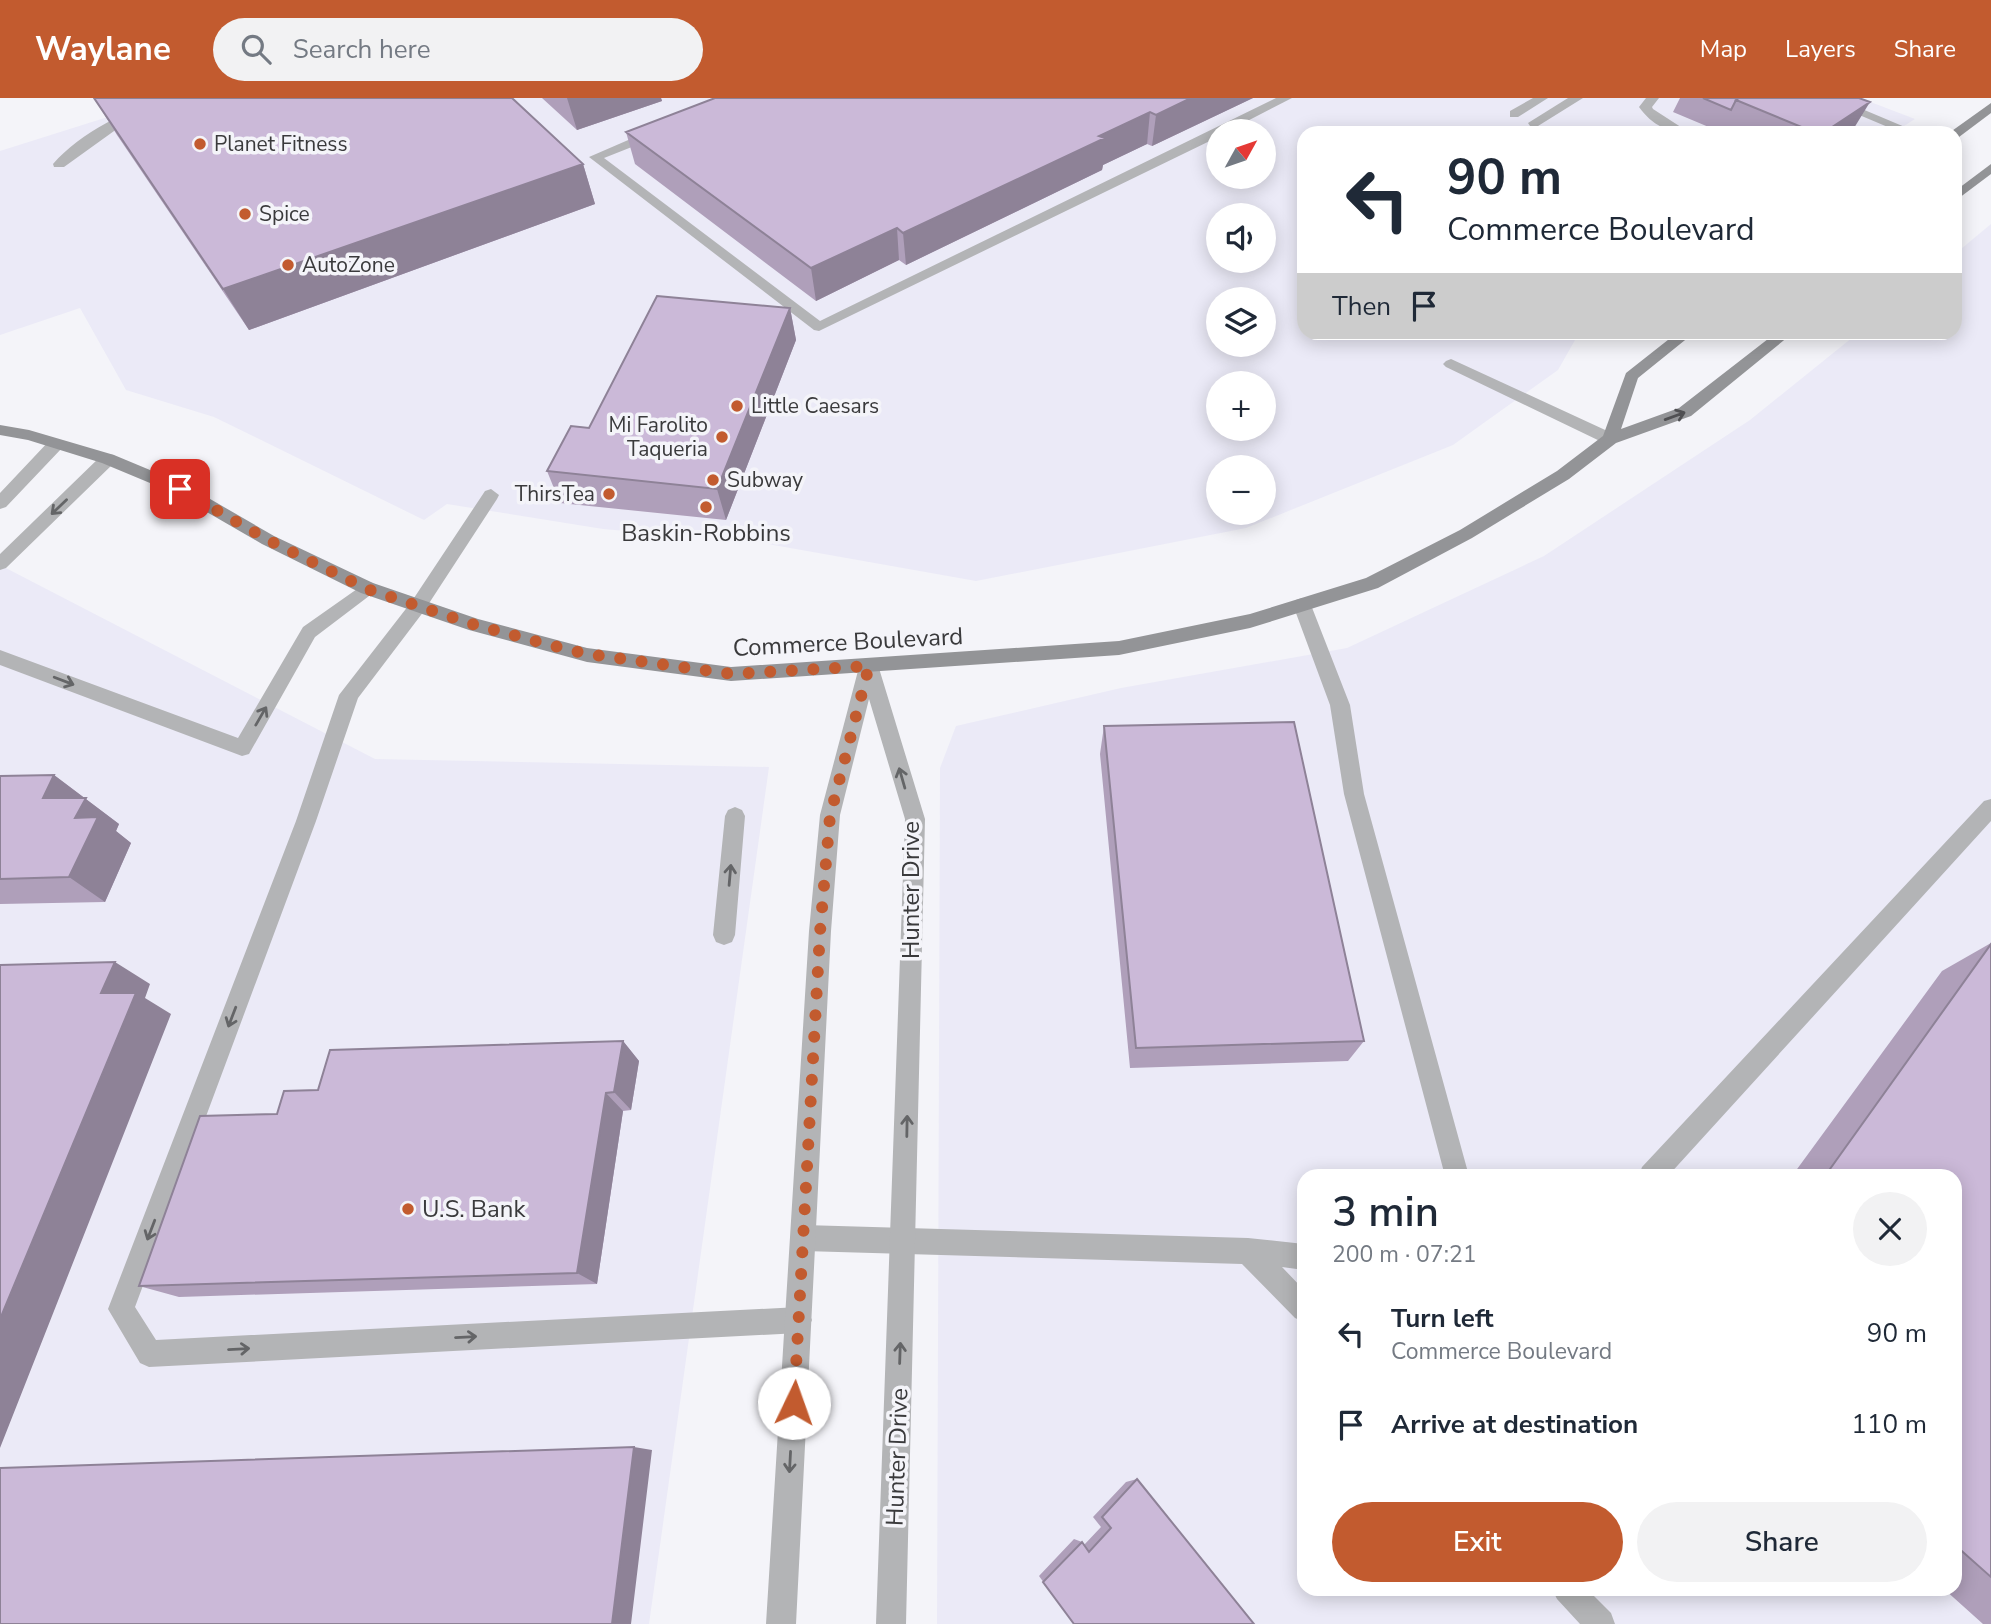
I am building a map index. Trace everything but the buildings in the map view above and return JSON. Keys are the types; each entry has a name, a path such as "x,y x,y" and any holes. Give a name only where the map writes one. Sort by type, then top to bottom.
{"street":[{"path":"59,164 92,136 148,107 182,98"},
{"path":"1243,119 1286,98"},
{"path":"1514,114 1542,98"},
{"path":"1534,123 1577,98"},
{"path":"1654,98 1645,107 1667,126"},
{"path":"1825,98 1895,126"},
{"path":"1962,129 1991,107"},
{"path":"667,129 595,157 819,327 1206,137"},
{"path":"1962,191 1991,168"},
{"path":"1451,364 1610,439 1632,376 1678,340"},
{"name":"Commerce Boulevard","path":"0,430 29,435 108,459 180,489 268,540 367,589 475,625 587,654 732,674 1119,648 1250,621 1372,583 1466,534 1563,475 1610,439 1685,412 1777,340"},
{"path":"0,503 56,444"},
{"path":"0,564 108,459"},
{"path":"491,495 418,606 349,695 306,821 121,1309 149,1354 799,1320"},
{"path":"0,657 242,748 309,632 367,589"},
{"path":"1302,605 1340,705 1354,794 1455,1169"},
{"path":"781,1624 820,932 830,816 869,666"},
{"name":"Hunter Drive","path":"869,666 915,819 891,1624"},
{"path":"1657,1169 1991,807"},
{"path":"724,935 735,816"},
{"path":"804,1238 1248,1251 1297,1256"},
{"path":"1248,1251 1297,1303"},
{"path":"1574,1596 1600,1624"}],"shaded area":[{"path":"168,98 1860,98 1915,119 1904,126 1297,126 1297,340 1575,340 1558,370 1453,445 1276,516 1276,455 1206,455 1206,525 1253,525 1246,528 976,581 762,543 603,529 447,504 424,520 214,417 126,390 80,308 0,335 0,151"},
{"path":"1991,224 1991,1624 937,1624 940,768 956,726 1121,688 1347,648 1544,556 1750,420 1849,340 1962,340 1962,248"},
{"path":"0,565 375,759 769,767 649,1624 0,1624"}],"place":[{"name":"Planet Fitness","path":"200,144"},
{"name":"Spice","path":"245,214"},
{"name":"AutoZone","path":"288,265"},
{"name":"Little Caesars","path":"737,406"},
{"name":"Mi Farolito Taqueria","path":"722,437"},
{"name":"Subway","path":"713,480"},
{"name":"ThirsTea","path":"609,494"},
{"name":"Baskin-Robbins","path":"706,507"},
{"name":"U.S. Bank","path":"408,1209"}],"route":[{"path":"180,489 268,540 367,589 475,625 554,646 587,654 732,674 869,666 830,816 820,932 794,1403"}]}
